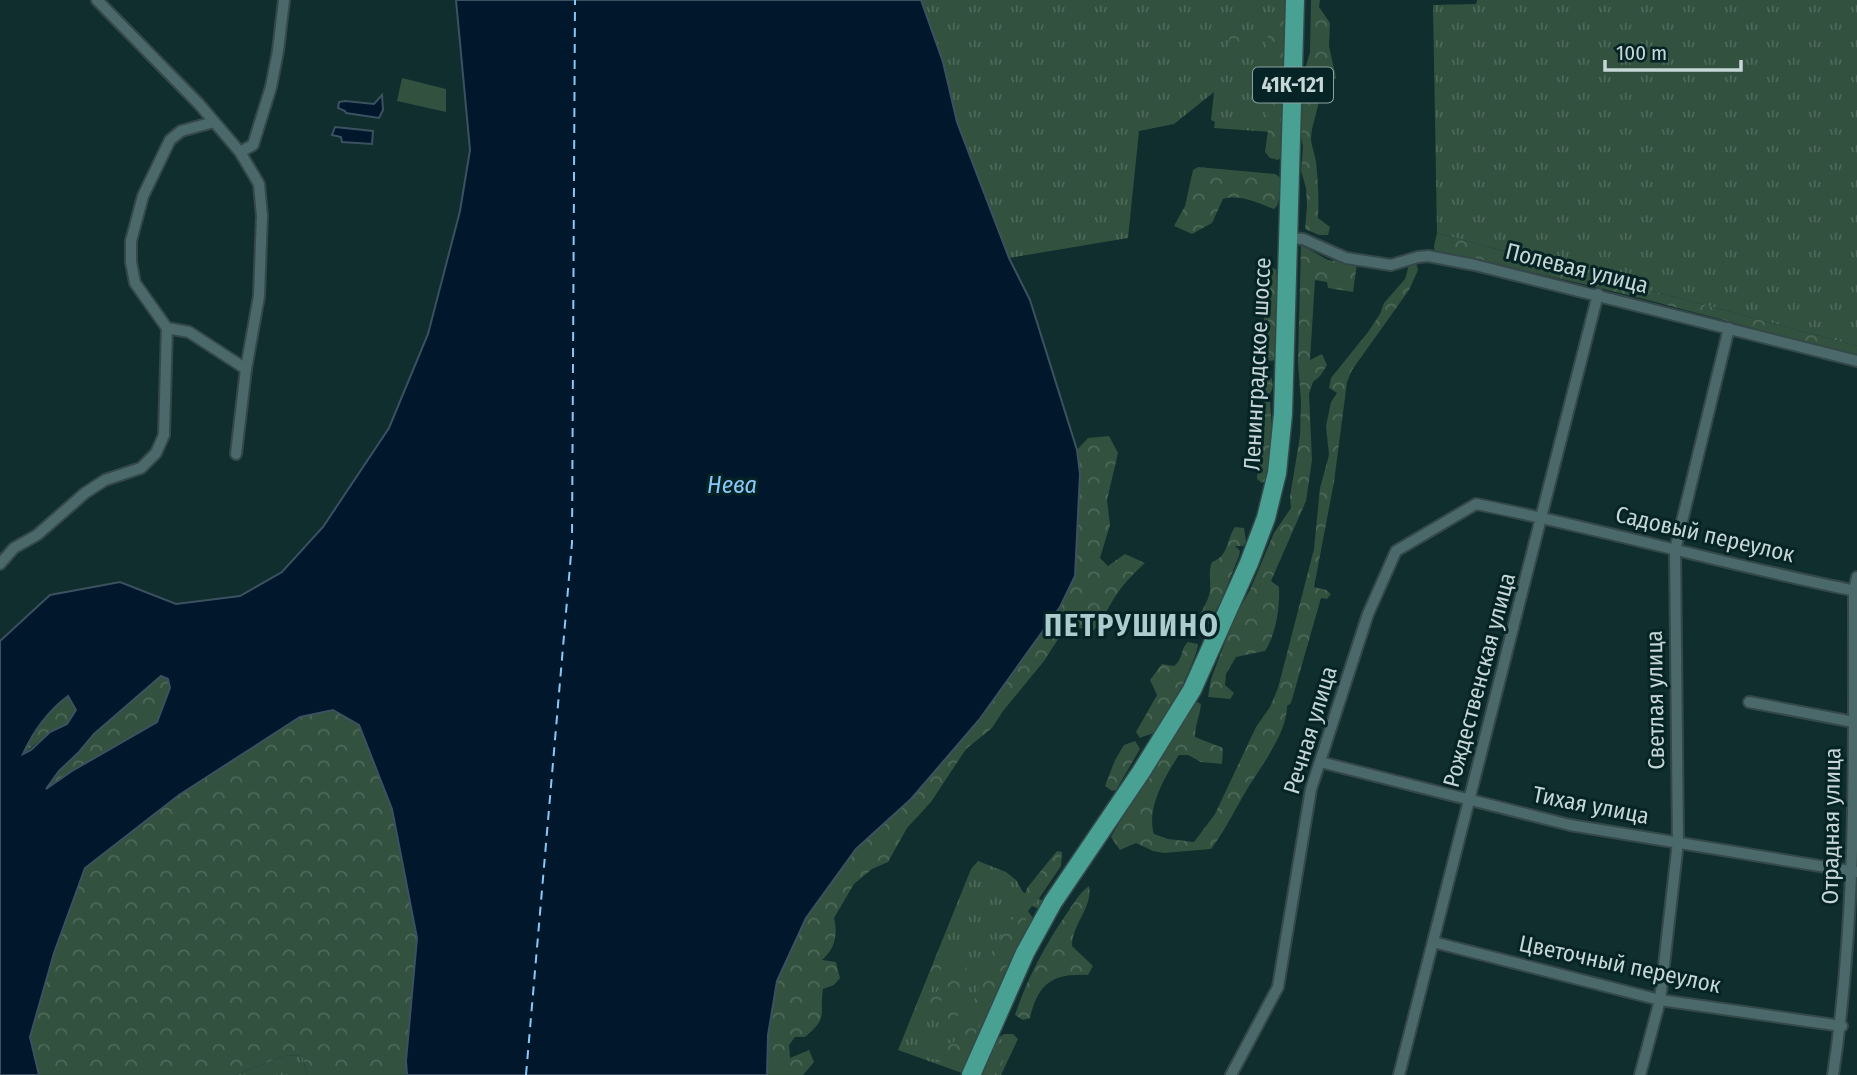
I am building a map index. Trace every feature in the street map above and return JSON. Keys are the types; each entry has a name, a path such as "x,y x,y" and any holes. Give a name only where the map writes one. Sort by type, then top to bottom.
{"main road":[{"name":"Ленинградское шоссе","path":"971,1075 1025,953 1048,911 1161,742 1192,690 1263,529 1273,494 1280,452 1295,0"}],"street":[{"path":"96,0 215,121 240,152 259,184 262,216 259,296 246,369 236,454"},
{"path":"240,152 253,145 271,87 284,0"},
{"path":"0,564 15,548 37,535 85,493 105,480 141,468 156,453 164,435 167,328 135,284 131,241 143,195 170,140 181,131 215,121"},
{"name":"Полевая улица","path":"1289,238 1303,239 1346,258 1391,265 1428,256 1598,294 1857,360"},
{"name":"Рождественская улица","path":"1399,1075 1598,294"},
{"path":"167,328 189,332 246,369"},
{"name":"Светлая улица","path":"1640,1075 1660,1000 1678,842 1675,550 1729,328"},
{"name":"Речная улица","path":"1231,1075 1278,987 1311,789 1368,614 1396,551 1476,504 1543,517"},
{"name":"Садовый переулок","path":"1543,517 1855,591"},
{"name":"Отрадная улица","path":"1833,1075 1842,1026 1856,872 1854,722 1857,577"},
{"path":"1749,702 1854,722"},
{"name":"Тихая улица","path":"1320,762 1570,825 1856,872"},
{"name":"Цветочный переулок","path":"1433,942 1660,1000 1842,1026"}],"green space":[{"path":"921,0 1288,0 1285,133 1214,128 1215,122 1211,120 1214,92 1174,124 1139,131 1128,238 1009,258 957,122 943,62"},
{"path":"1272,0 1286,0 1284,61 1280,77 1284,90 1281,113 1282,157 1278,160 1270,158 1265,152 1271,72 1264,55 1274,9"},
{"path":"1311,0 1320,0 1319,7 1330,23 1329,46 1336,78 1320,90 1311,140 1317,169 1318,218 1330,227 1328,235 1319,235 1305,229 1306,188 1301,171 1303,146 1299,128 1302,80 1310,52"},
{"path":"1477,0 1857,0 1857,346 1437,233 1433,5 1476,4"},
{"path":"1232,26 1240,32 1236,66 1231,67 1224,63"},
{"path":"402,78 446,89 446,112 397,101"},
{"path":"1198,167 1275,174 1282,184 1277,206 1274,209 1243,198 1223,199 1212,223 1192,234 1174,226 1185,206 1193,170"},
{"path":"1437,233 1857,346 1857,356 1542,274 1435,253"},
{"path":"1301,245 1328,260 1357,264 1353,292 1328,288 1327,282 1315,280 1310,360 1322,354 1327,365 1313,382 1309,394 1312,460 1306,501 1271,581 1279,587 1275,629 1265,651 1236,657 1226,674 1225,685 1234,693 1230,699 1208,697 1211,679 1235,616 1250,590 1274,533 1291,508 1290,497 1300,436 1298,363"},
{"path":"1415,260 1418,270 1409,290 1352,370 1347,382 1334,482 1314,587 1331,594 1327,599 1321,598 1291,703 1287,706 1286,718 1270,754 1211,849 1164,853 1136,843 1120,850 1111,837 1191,699 1201,704 1195,737 1223,748 1222,764 1201,762 1188,755 1179,755 1158,793 1152,824 1154,834 1168,839 1194,842 1215,814 1256,727 1270,707 1278,688 1314,549 1320,488 1329,455 1326,426 1331,402 1337,393 1329,388 1331,378 1368,332 1384,303 1405,279 1409,265"},
{"path":"1267,267 1276,269 1278,303 1275,360 1270,361 1263,357 1265,291 1268,285 1264,275"},
{"path":"1263,372 1268,372 1272,380 1273,386 1269,394 1261,390"},
{"path":"1265,400 1270,400 1272,431 1268,479 1262,483 1257,479 1261,406"},
{"path":"1109,436 1118,453 1107,500 1110,525 1100,558 1108,566 1125,554 1145,563 1121,588 1094,630 1079,628 1062,633 1044,661 992,728 966,749 931,802 907,828 888,862 872,869 854,884 834,918 834,941 822,960 836,962 840,978 834,985 823,989 822,1016 817,1025 805,1037 795,1037 789,1045 790,1058 809,1050 814,1062 803,1075 767,1075 768,1035 777,981 806,918 856,849 911,799 1075,576 1080,474 1077,450 1088,438"},
{"path":"1235,527 1244,528 1246,542 1243,546 1235,546 1240,551 1239,556 1221,601 1204,632 1197,629 1210,591 1211,565 1224,552"},
{"path":"1188,642 1198,644 1197,651 1174,704 1156,731 1140,738 1136,732 1157,695 1150,680 1162,664 1174,666 1177,663"},
{"path":"161,676 168,679 170,688 157,722 72,771 44,791 84,744"},
{"path":"68,696 76,710 67,724 50,732 22,755 37,730"},
{"path":"333,710 359,725 392,809 417,938 407,1075 307,1075 302,1055 283,1056 236,1075 39,1075 30,1037 54,953 85,868 179,795 301,717"},
{"path":"1135,741 1140,749 1116,790 1112,791 1105,786 1115,760 1124,745"},
{"path":"1057,851 1062,852 1061,866 1036,903 1023,901 1027,888"},
{"path":"978,861 1006,872 1016,880 1023,892 1044,901 1039,909 1032,906 1028,911 1033,918 962,1073 898,1050 971,869"},
{"path":"1089,886 1088,901 1075,930 1072,946 1093,966 1088,975 1065,976 1049,983 1038,996 1030,1018 1023,1020 1015,1015 1037,964 1073,904"},
{"path":"1016,914 1026,918 1022,938 996,986 963,1063 953,1067 927,1057 926,1052 935,1043 952,1044 958,1037 993,948"},
{"path":"943,940 951,941 945,960 929,991 934,996 955,957 966,960 967,968 960,984 964,1005 950,1030 945,1029 946,1004 940,1000 915,1009"},
{"path":"1004,1034 1013,1034 1018,1039 1001,1075 976,1075 996,1039"},
{"path":"1004,1041 1009,1048 998,1073 989,1074 990,1055"},
{"path":"302,1055 307,1075 236,1075 283,1056"}],"water":[{"name":"Нева","path":"456,0 921,0 943,62 957,122 1009,258 1030,300 1077,450 1080,474 1075,576 1060,607 979,720 911,799 856,849 806,918 777,981 768,1035 767,1075 407,1075 417,938 392,809 359,725 333,710 300,717 179,795 85,868 54,953 30,1037 39,1075 0,1075 0,641 50,595 120,582 176,604 240,596 282,572 323,527 389,428 428,334 460,211 470,150","holes":["161,676 168,679 170,688 157,722 46,789 94,734","68,696 76,710 67,724 50,732 23,754 42,722"]},
{"path":"382,95 383,110 379,118 346,113 338,108 339,102 345,101 374,104"},
{"path":"335,127 373,131 372,144 342,142 341,137 332,135"}],"ferry route":[{"path":"526,1075 572,543 575,0"}],"district":[{"name":"ПЕТРУШИНО","path":"1132,626"}]}
